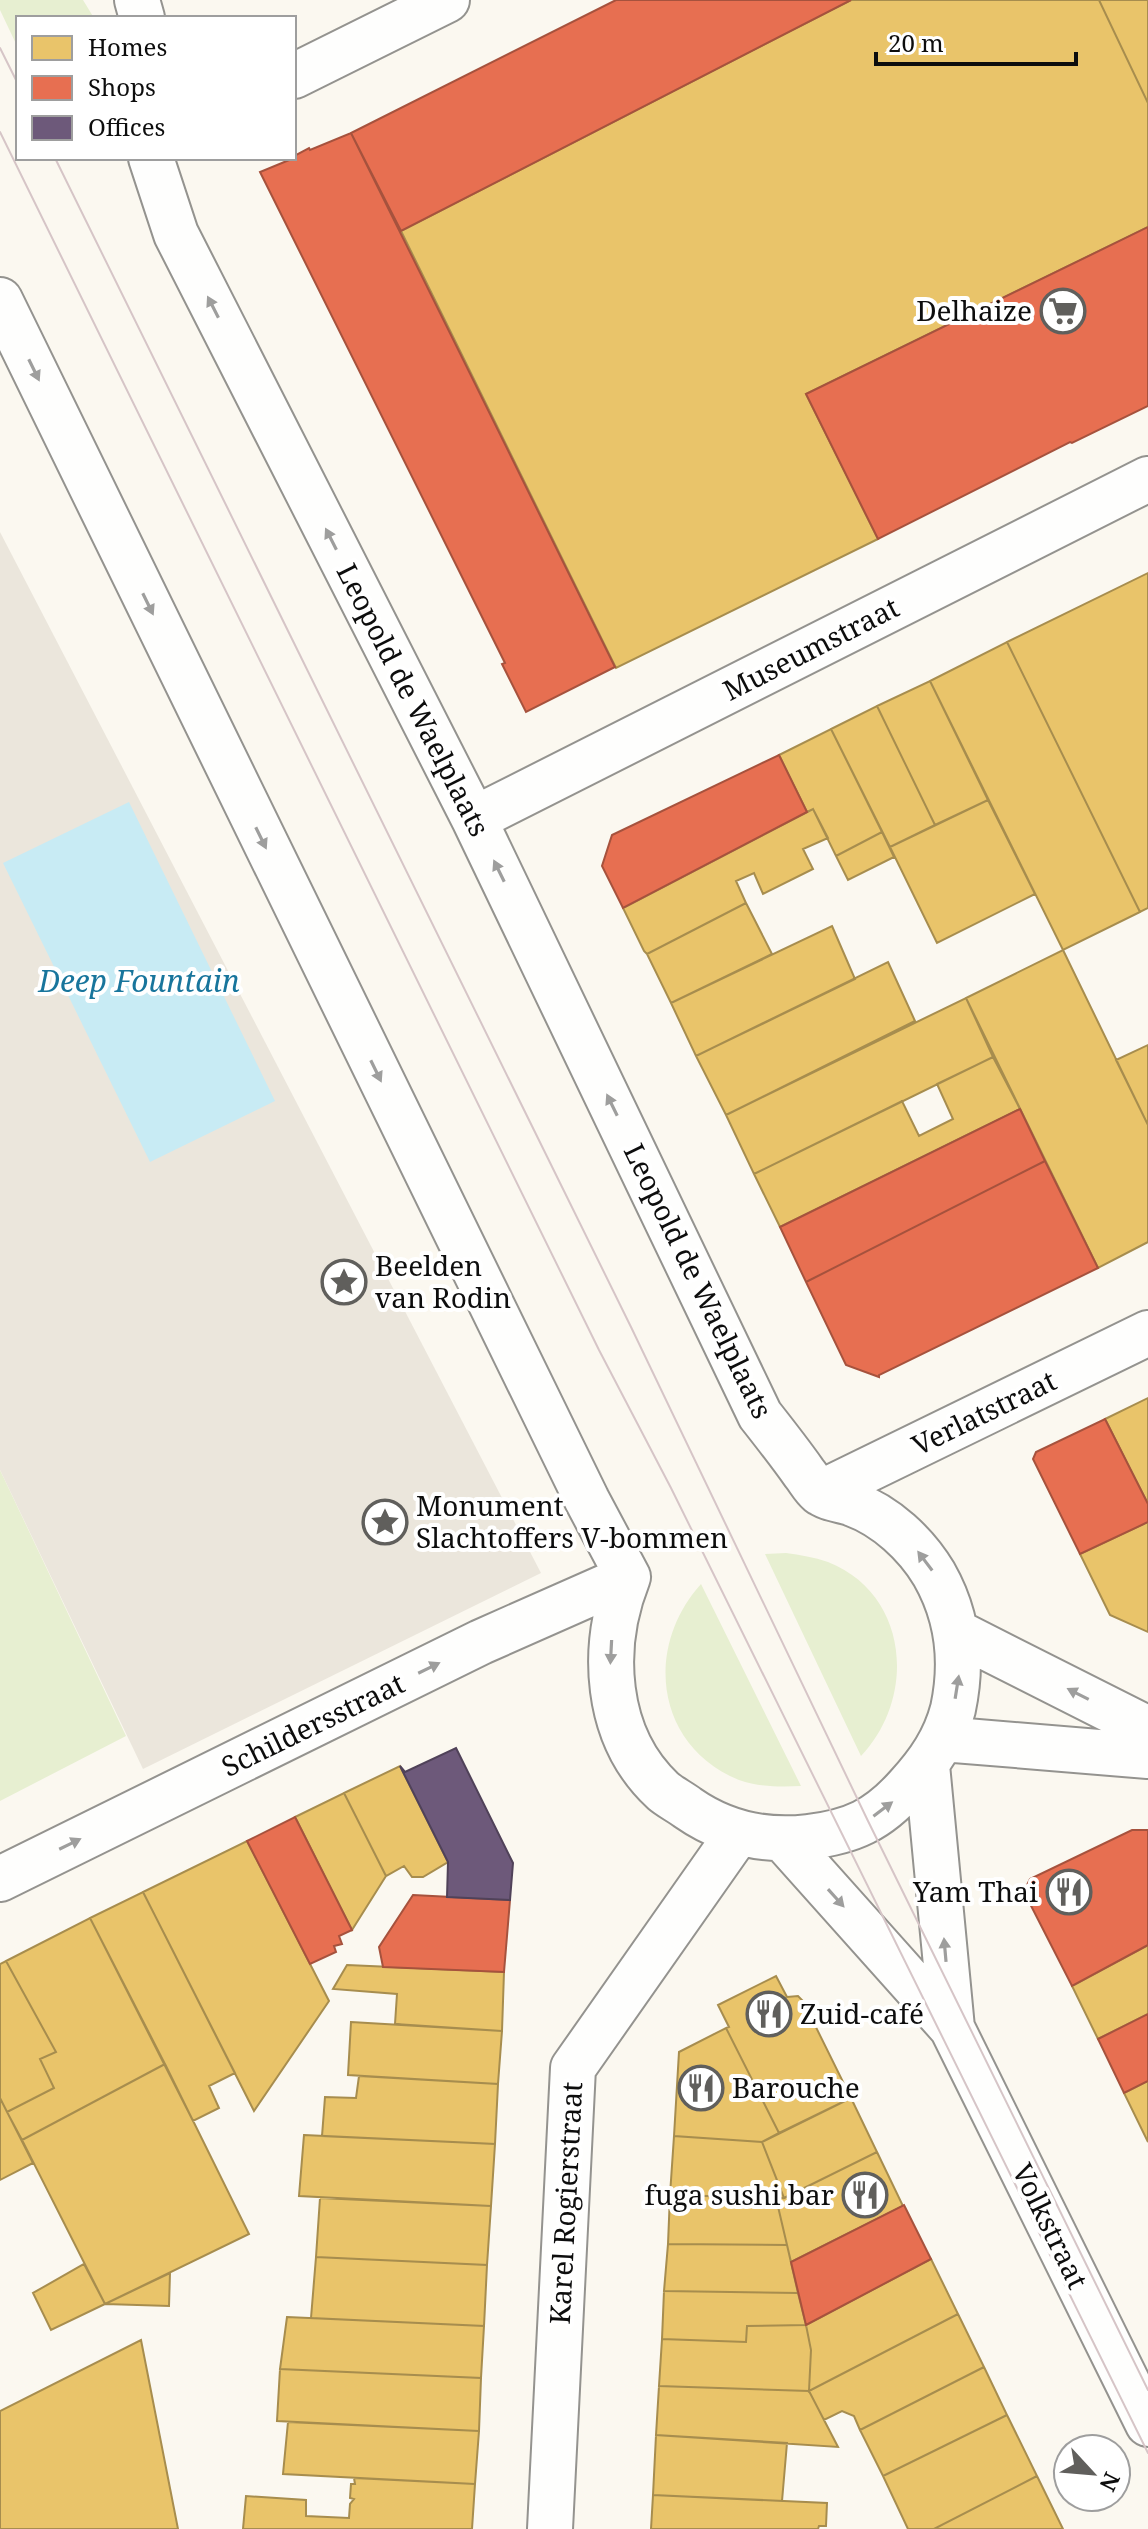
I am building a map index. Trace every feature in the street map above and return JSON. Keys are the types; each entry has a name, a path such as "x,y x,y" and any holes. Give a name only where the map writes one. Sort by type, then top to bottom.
{"street":[{"path":"296,75 447,0"},
{"name":"Leopold de Waelplaats","path":"152,160 176,234 474,819 760,1415 820,1493"},
{"path":"0,300 587,1500 628,1577 617,1604 611,1645 610,1679 620,1725 641,1764 663,1791 707,1821 738,1833 784,1840 840,1833 868,1821 895,1800 935,1752 956,1693 959,1669 956,1632 951,1610 934,1574 913,1546 876,1516 856,1505 820,1493"},
{"name":"Museumstraat","path":"474,819 1138,484"},
{"name":"Verlatstraat","path":"820,1493 1148,1333"},
{"name":"Schildersstraat","path":"0,1879 481,1642 628,1577"},
{"path":"956,1632 1148,1729"},
{"path":"935,1752 1148,1756"},
{"name":"Volkstraat","path":"935,1752 952,2028"},
{"name":"Karel Rogierstraat","path":"550,2529 573,2068 738,1833"},
{"name":"Volkstraat","path":"784,1840 952,2028 1148,2424"}],"green space":[{"path":"0,0 83,0 93,16 16,16 16,44 0,10"},
{"path":"0,1470 126,1736 0,1801"},
{"path":"786,1553 828,1562 855,1577 875,1598 889,1622 896,1649 897,1677 891,1705 879,1732 861,1756 765,1554"},
{"path":"701,1584 801,1786 770,1786 739,1780 711,1764 690,1744 675,1720 667,1693 666,1665 671,1636 683,1609"}],"shaded area":[{"path":"0,532 541,1573 143,1769 0,1470"}],"water":[{"name":"Deep Fountain","path":"129,802 275,1101 150,1162 3,863"}],"building: Homes":[{"path":"851,0 1099,0 1148,103 1148,227 806,394 878,539 616,668 401,231"},
{"path":"1099,0 1148,0 1148,103"},
{"path":"1148,573 1148,908 1140,912 1007,642"},
{"path":"1007,642 1140,912 1063,950 930,681"},
{"path":"930,681 988,800 935,825 877,706"},
{"path":"877,706 935,825 890,847 831,729"},
{"path":"831,729 882,832 836,856 813,809 807,812 779,755"},
{"path":"988,800 1035,894 937,943 890,847"},
{"path":"813,809 828,838 803,849 813,869 763,894 754,873 736,881 746,903 647,954 644,951 623,908"},
{"path":"882,832 894,857 848,880 836,856"},
{"path":"746,903 772,954 671,1003 647,954"},
{"path":"832,926 855,979 696,1056 671,1003"},
{"path":"1063,950 1148,1125 1148,1242 1098,1268 966,998"},
{"path":"888,962 915,1021 726,1115 696,1056"},
{"path":"966,998 993,1057 754,1174 726,1115"},
{"path":"1148,1045 1148,1125 1116,1060"},
{"path":"993,1057 1020,1109 780,1227 754,1174 902,1101 919,1136 953,1119 937,1084"},
{"path":"1148,1398 1148,1504 1105,1419"},
{"path":"1148,1522 1148,1632 1110,1615 1080,1554"},
{"path":"400,1766 448,1862 423,1877 412,1877 404,1866 386,1876 344,1793"},
{"path":"344,1793 386,1876 352,1930 295,1817"},
{"path":"247,1841 329,2001 254,2111 143,1892"},
{"path":"143,1892 235,2073 209,2086 219,2108 193,2121 90,1918"},
{"path":"90,1918 165,2064 22,2140 7,2112 54,2088 40,2059 56,2052 6,1961"},
{"path":"1148,1945 1148,2014 1098,2039 1072,1986"},
{"path":"6,1961 56,2052 40,2059 54,2088 7,2112 0,2098 0,1964"},
{"path":"347,1965 504,1972 502,2031 395,2024 397,1994 333,1989"},
{"path":"776,1976 787,1997 798,1996 803,2001 851,2098 779,2133 726,2028 729,2027 718,2005"},
{"path":"351,2022 502,2031 498,2084 348,2075"},
{"path":"726,2028 779,2133 762,2142 674,2136 679,2052"},
{"path":"165,2064 249,2234 105,2304 22,2140"},
{"path":"359,2076 498,2084 495,2144 322,2136 325,2097 356,2098"},
{"path":"1148,2081 1148,2142 1124,2093"},
{"path":"0,2098 33,2163 0,2180"},
{"path":"851,2098 877,2152 784,2198 762,2142"},
{"path":"304,2135 495,2144 491,2206 299,2196"},
{"path":"674,2136 762,2142 784,2198 670,2195"},
{"path":"877,2152 903,2206 791,2262 776,2198 784,2198"},
{"path":"670,2195 776,2198 787,2245 668,2244"},
{"path":"320,2198 491,2206 487,2265 316,2257"},
{"path":"668,2244 787,2245 798,2293 664,2291"},
{"path":"316,2257 487,2265 484,2326 311,2318"},
{"path":"931,2259 958,2314 809,2391 811,2350 806,2325"},
{"path":"84,2264 105,2304 51,2330 33,2293"},
{"path":"170,2273 169,2306 105,2304"},
{"path":"664,2291 798,2293 806,2325 747,2326 746,2342 662,2339"},
{"path":"958,2314 984,2367 860,2430 854,2416 842,2411 824,2420 809,2391"},
{"path":"287,2317 484,2326 481,2378 280,2369"},
{"path":"806,2325 811,2350 809,2391 659,2386 662,2339 746,2342 747,2326"},
{"path":"141,2340 178,2529 0,2529 0,2411"},
{"path":"984,2367 1007,2415 883,2476 860,2430"},
{"path":"280,2369 481,2378 479,2431 277,2421"},
{"path":"659,2386 809,2391 838,2447 656,2435"},
{"path":"1007,2415 1037,2476 934,2529 908,2529 883,2476"},
{"path":"288,2422 479,2431 475,2484 283,2474"},
{"path":"656,2435 787,2443 782,2501 653,2495"},
{"path":"1037,2476 1052,2507 1052,2513 1055,2513 1063,2529 934,2529"},
{"path":"354,2478 475,2484 472,2529 243,2529 246,2496 306,2500 306,2516 349,2518 350,2504 354,2499 350,2498"},
{"path":"653,2495 827,2503 826,2526 819,2526 818,2529 651,2529"}],"building: Shops":[{"path":"616,0 851,0 401,231 351,133"},
{"path":"351,133 615,667 526,712 502,664 505,663 260,172 296,160 296,155"},
{"name":"Delhaize","path":"1148,227 1148,406 878,539 806,394"},
{"path":"779,755 807,812 623,908 602,866 612,835"},
{"path":"1020,1109 1045,1161 806,1282 780,1227"},
{"path":"1045,1161 1098,1268 879,1377 846,1365 806,1282"},
{"path":"1105,1419 1148,1504 1148,1522 1080,1554 1033,1459 1036,1452"},
{"path":"295,1817 352,1930 339,1936 342,1944 334,1946 336,1952 310,1964 247,1841"},
{"path":"1132,1830 1148,1830 1148,1945 1072,1986 1025,1894 1026,1887 1030,1879"},
{"path":"413,1895 510,1900 504,1972 383,1967 379,1947"},
{"path":"1148,2014 1148,2081 1124,2093 1098,2039"},
{"path":"904,2205 931,2259 806,2325 791,2262"}],"building: Offices":[{"path":"456,1748 513,1863 510,1900 447,1897 448,1862 400,1766 405,1772"}],"tram line":[{"path":"0,48 16,80"},
{"path":"0,132 599,1350 671,1488 1148,2453"},
{"path":"56,160 631,1327 868,1821 1148,2390"}],"place":[{"name":"Delhaize","path":"1063,311"},
{"name":"Beelden van Rodin","path":"344,1282"},
{"name":"Monument Slachtoffers V-bommen","path":"385,1522"},
{"name":"Yam Thai","path":"1069,1892"},
{"name":"Zuid-café","path":"769,2014"},
{"name":"Barouche","path":"701,2088"},
{"name":"fuga sushi bar","path":"865,2195"}]}
